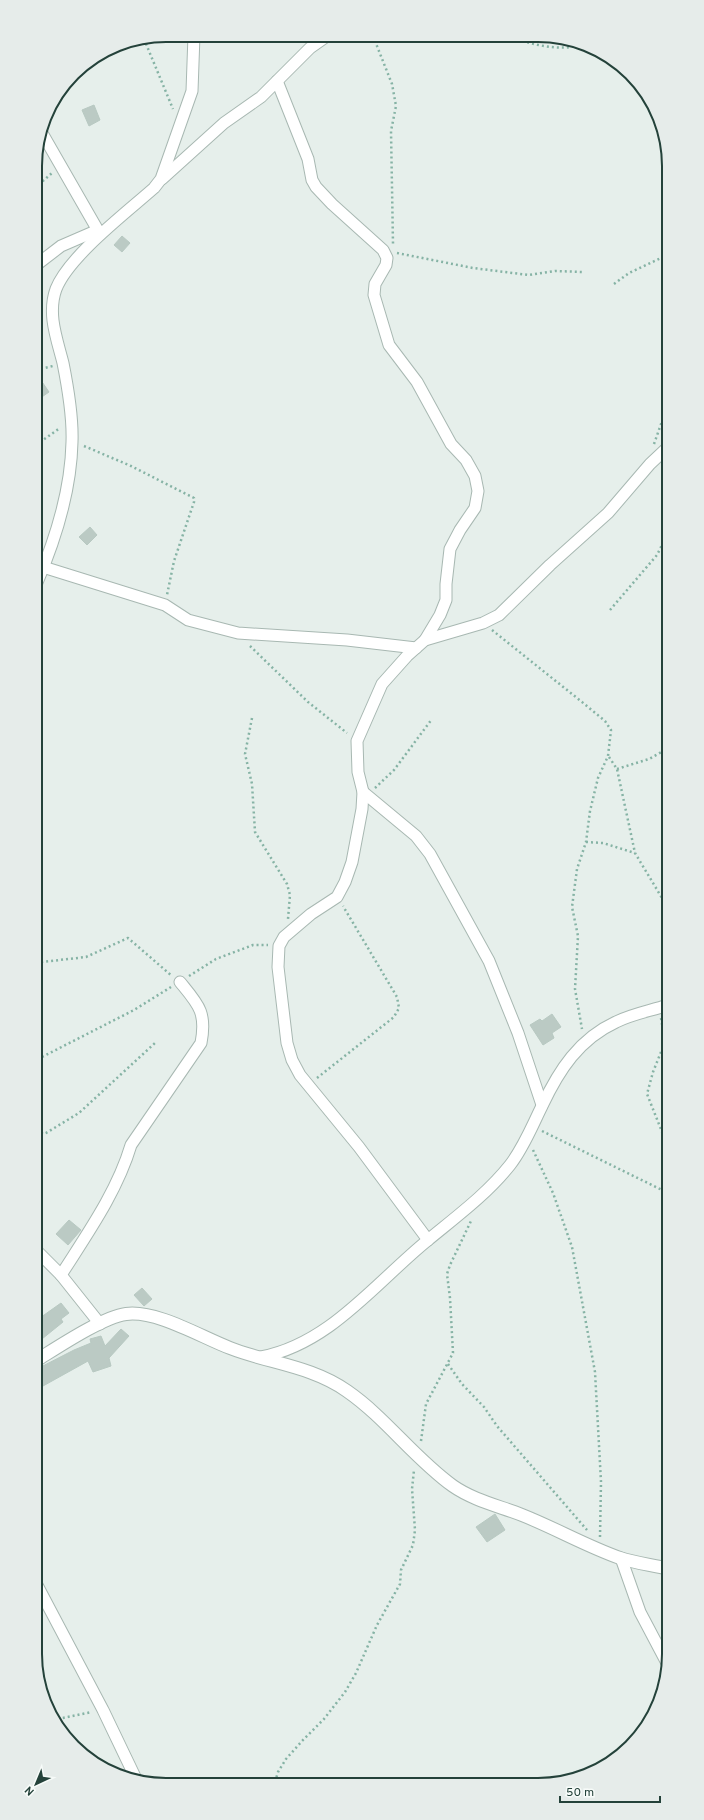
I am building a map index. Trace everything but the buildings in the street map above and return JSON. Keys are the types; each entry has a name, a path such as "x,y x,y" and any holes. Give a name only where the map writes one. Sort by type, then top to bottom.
{"street":[{"path":"161,179 179,123 192,91 194,42"},
{"path":"42,572 66,492 72,441 71,420 63,364 51,306 62,276 99,232 154,188 161,179 224,123 261,97 310,48 318,42"},
{"path":"277,81 308,159 312,180 316,187 332,204 388,251 386,264 375,284 374,295 389,345 417,382 451,444 466,460 475,476 478,491 475,508 460,530 450,549 446,584 446,600 440,615 425,640 407,656 382,684 357,741 358,772 365,793 352,862 345,882 337,897 311,914 281,941 278,967 287,1043 292,1060 300,1075 359,1147 428,1240"},
{"path":"45,139 99,232"},
{"path":"42,261 61,246 99,232"},
{"path":"425,640 483,623 499,615 550,565 608,513 650,464 662,453"},
{"path":"44,567 165,605 188,620 238,634 347,640 416,648"},
{"path":"365,793 416,836 430,854 489,961 518,1034 542,1105"},
{"path":"61,1275 113,1188 126,1163 131,1146 202,1043 204,1027 199,1005 180,982"},
{"path":"261,1357 280,1353 314,1336 339,1319 378,1287 428,1240 482,1195 510,1164 527,1139 542,1105 562,1067 584,1042 615,1022 662,1007"},
{"path":"42,1256 61,1275 100,1324"},
{"path":"42,1357 100,1324 124,1314 135,1314 164,1320 230,1348 320,1376 337,1384 394,1430 419,1458 461,1491 540,1522 582,1542 621,1558 662,1567"},
{"path":"621,1558 640,1612 662,1654"},
{"path":"42,1594 103,1710 133,1773"}],"path":[{"path":"375,42 392,84 396,106 391,132 388,251 474,268 530,275 555,271 584,272"},
{"path":"523,42 564,48 574,47"},
{"path":"146,44 179,123"},
{"path":"42,182 60,166"},
{"path":"614,284 629,273 662,257"},
{"path":"42,369 63,364"},
{"path":"650,464 655,436 662,419"},
{"path":"42,441 71,420"},
{"path":"72,441 131,466 194,498 194,502 174,561 165,605"},
{"path":"610,610 657,555 662,545"},
{"path":"483,623 605,721 611,730 608,756 598,778 590,810 586,842 577,869 572,907 578,936 575,990 584,1042"},
{"path":"238,634 308,702 357,741"},
{"path":"42,1057 134,1010 216,959 253,944 281,941 290,908 290,895 287,884 255,832 252,784 245,754 252,718"},
{"path":"365,793 394,770 432,719"},
{"path":"617,769 649,759 662,751"},
{"path":"608,756 617,769 635,853 662,898"},
{"path":"586,842 603,843 635,853"},
{"path":"309,1085 394,1017 399,1008 397,997 337,897"},
{"path":"42,962 86,957 128,938 180,982"},
{"path":"42,1133 46,1133 79,1113 155,1043"},
{"path":"662,1050 653,1072 647,1094 662,1132"},
{"path":"533,1126 662,1190"},
{"path":"527,1139 553,1193 572,1247 594,1372 601,1482 601,1543 596,1538"},
{"path":"276,1778 286,1759 324,1719 345,1692 356,1673 376,1625 400,1584 401,1570 412,1545 415,1530 412,1489 419,1458 426,1404 453,1353 447,1274 474,1215"},
{"path":"448,1364 462,1384 484,1407 497,1426 591,1533"},
{"path":"61,1718 103,1710"}]}
